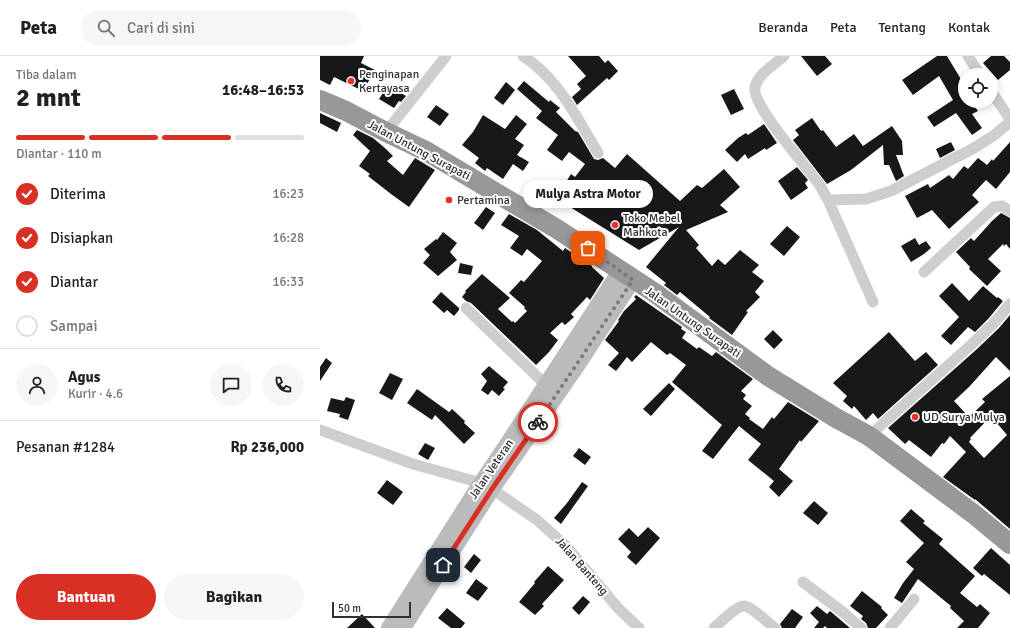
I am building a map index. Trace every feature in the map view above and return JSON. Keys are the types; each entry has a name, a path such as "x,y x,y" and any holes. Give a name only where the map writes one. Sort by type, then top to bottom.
{"highway":[{"name":"Jalan Untung Surapati","path":"320,100 346,111 426,151 557,228 655,293 768,376 836,418 869,436 975,515 1010,544"}],"main road":[{"name":"Jalan Veteran","path":"403,628 486,486 508,443 546,385 627,275"},
{"name":"Jalan Veteran","path":"389,628 486,486 579,363 627,275"}],"street":[{"path":"386,132 446,56"},
{"path":"523,56 539,67 556,85 598,153"},
{"path":"784,56 759,78 754,92 765,115 818,184 828,200 873,302"},
{"path":"968,56 976,68"},
{"path":"828,200 866,199 892,191 974,148 993,136 1010,120 998,102"},
{"path":"924,272 994,207 1002,206 1010,211"},
{"path":"869,436 972,344 994,323 1010,304"},
{"path":"466,308 546,385"},
{"name":"Jalan Banteng","path":"320,430 413,464 486,486 537,520 566,546 618,608 638,628"},
{"path":"803,582 839,609 861,628"},
{"path":"890,628 914,599"},
{"path":"714,628 739,607 746,606 752,609 774,628"}],"building":[{"path":"320,56 364,56 361,63 375,70 363,91 334,77 330,85 320,80"},
{"path":"568,56 599,56 605,63 608,60 618,71 609,80 607,78 577,105 572,97 581,89 577,84 586,76"},
{"path":"801,56 825,56 832,64 817,76"},
{"path":"937,56 947,56 958,74 958,108 976,108 978,111 972,114 982,128 972,135 956,113 934,127 927,117 953,100 939,76 913,95 902,80"},
{"path":"991,56 1004,56 1010,62 1010,70 998,80 998,68 987,68 983,63"},
{"path":"524,81 549,102 550,100 560,108 556,112 575,131 578,132 594,159 598,160 603,158 615,168 627,154 680,201 697,185 702,188 724,169 740,187 720,205 728,212 686,230 699,245 696,248 712,266 718,259 725,265 740,250 759,265 752,272 764,281 755,292 760,297 746,311 748,312 732,335 709,318 710,317 680,292 677,295 664,285 666,283 646,267 679,227 639,250 570,207 573,204 558,195 571,174 575,177 585,164 569,152 562,161 547,150 558,135 536,118 542,111 517,89"},
{"path":"506,82 515,90 503,105 494,98"},
{"path":"388,85 406,96 401,102 399,101 394,108 379,99"},
{"path":"734,89 744,109 731,115 721,95"},
{"path":"436,105 449,114 440,126 427,117"},
{"path":"320,113 341,123 337,132 320,123"},
{"path":"483,115 505,129 516,115 527,124 515,139 524,145 517,155 529,162 523,171 513,164 503,179 487,168 485,171 475,163 479,158 462,145 473,132"},
{"path":"812,118 821,131 823,130 836,147 854,134 863,146 892,126 902,141 903,155 896,155 904,176 896,181 889,165 884,165 883,145 851,170 827,184 793,140 799,135 795,130"},
{"path":"764,124 777,143 766,150 765,148 748,159 745,154 737,162 725,150 738,138 746,133 748,135"},
{"path":"357,130 373,138 386,149 393,156 387,161 403,175 415,158 435,170 409,207 368,176 370,174 359,166 370,151 353,135"},
{"path":"951,142 955,150 940,158 936,149"},
{"path":"1010,142 1010,172 996,189 986,180 972,195 979,202 949,229 932,210 917,218 905,196 928,184 930,188 949,175 953,179 964,166 968,169 978,158 987,165 992,159 993,161"},
{"path":"797,167 808,180 805,183 808,188 791,200 778,181"},
{"path":"486,207 495,213 483,230 474,223"},
{"path":"1001,213 1010,218 1010,249 1006,244 1004,246 1003,244 988,259 1001,271 987,286 969,269 970,267 956,252 971,238 974,241"},
{"path":"509,214 537,230 563,251 565,248 592,266 604,278 590,300 587,297 571,314 574,317 565,325 562,322 550,333 558,340 536,365 471,303 462,297 466,292 465,291 482,274 510,298 498,309 512,322 513,321 515,323 527,311 524,308 525,307 509,293 521,280 524,282 542,261 527,249 522,256 510,248 519,236 501,225"},
{"path":"787,226 800,237 784,256 770,244"},
{"path":"443,232 457,243 450,252 457,260 438,276 423,263 430,255 424,249 436,239 437,240"},
{"path":"915,238 919,245 926,241 931,248 911,262 901,246"},
{"path":"460,263 473,266 471,275 458,273"},
{"path":"952,283 969,301 983,286 1003,301 975,332 968,327 951,345 941,336 959,317 939,296"},
{"path":"441,292 459,308 454,316 447,310 444,313 432,302"},
{"path":"636,295 682,327 681,329 686,332 682,338 697,349 699,347 712,356 716,352 753,379 741,391 746,395 743,399 752,406 745,414 750,418 749,419 763,429 772,417 774,419 788,402 819,421 801,442 800,440 779,469 793,481 779,497 769,487 774,481 748,460 761,444 739,426 713,459 702,451 722,425 672,382 686,365 670,353 667,355 651,342 632,362 627,357 616,371 608,365 619,353 605,340 619,321 618,320 624,311 636,299 634,297"},
{"path":"1010,315 1010,371 996,357 954,401 969,417 985,402 982,399 1010,376 1010,529 975,499 943,477 966,452 950,436 944,444 942,443 931,457 909,440 905,444 888,428 999,328","holes":["991,416 1007,435 984,458 969,442 971,439 970,438"]},
{"path":"773,330 783,340 774,349 764,339"},
{"path":"889,332 915,361 926,352 938,365 878,419 873,413 866,420 854,406 852,409 843,401 847,396 833,383"},
{"path":"326,358 332,363 320,381 320,367"},
{"path":"489,366 508,382 503,388 505,389 499,396 492,390 488,395 481,390 487,381 481,374"},
{"path":"390,373 403,379 392,400 379,393"},
{"path":"669,383 675,389 651,416 643,409"},
{"path":"417,389 449,412 452,409 475,433 464,444 435,415 432,420 407,403"},
{"path":"346,397 355,400 348,420 339,417 340,414 327,411 331,398 344,401"},
{"path":"425,443 435,448 428,460 418,454"},
{"path":"579,448 591,457 585,465 573,456"},
{"path":"387,480 403,492 393,505 377,493"},
{"path":"582,482 588,486 561,524 554,518"},
{"path":"814,501 828,513 818,525 803,513"},
{"path":"911,509 925,521 923,523 943,539 939,544 975,576 960,593 977,607 980,604 990,613 978,628 957,628 964,621 950,608 951,606 918,579 902,603 894,598 914,569 906,562 924,543 900,521"},
{"path":"648,527 660,538 636,565 627,557 631,552 618,539 629,528 638,537"},
{"path":"991,548 1010,565 1010,595 984,574 982,576 973,568"},
{"path":"474,554 481,560 471,573 464,567"},
{"path":"548,566 564,580 542,604 544,606 535,615 519,602"},
{"path":"476,579 488,588 478,601 466,593"},
{"path":"862,591 882,607 881,608 888,615 876,628 868,628 866,623 861,619 863,616 850,606"},
{"path":"583,596 590,602 579,615 572,608"},
{"path":"817,606 827,614 830,611 850,628 827,628 825,626 823,628 814,628 819,622 810,613"},
{"path":"447,608 465,623 461,628 451,628 438,618"},
{"path":"792,609 803,617 795,628 782,628 780,624"},
{"path":"362,614 375,628 347,628"}],"way so far":[{"path":"538,422 579,363 633,280 588,248"}],"place":[{"name":"Penginapan Kertayasa","path":"351,81"},
{"name":"Pertamina","path":"449,200"},
{"name":"Toko Mebel Mahkota","path":"615,225"},
{"name":"Mulya Astra Motor","path":"588,248"},
{"name":"UD Surya Mulya","path":"915,417"}],"route":[{"path":"443,565 492,489 538,422"}]}
